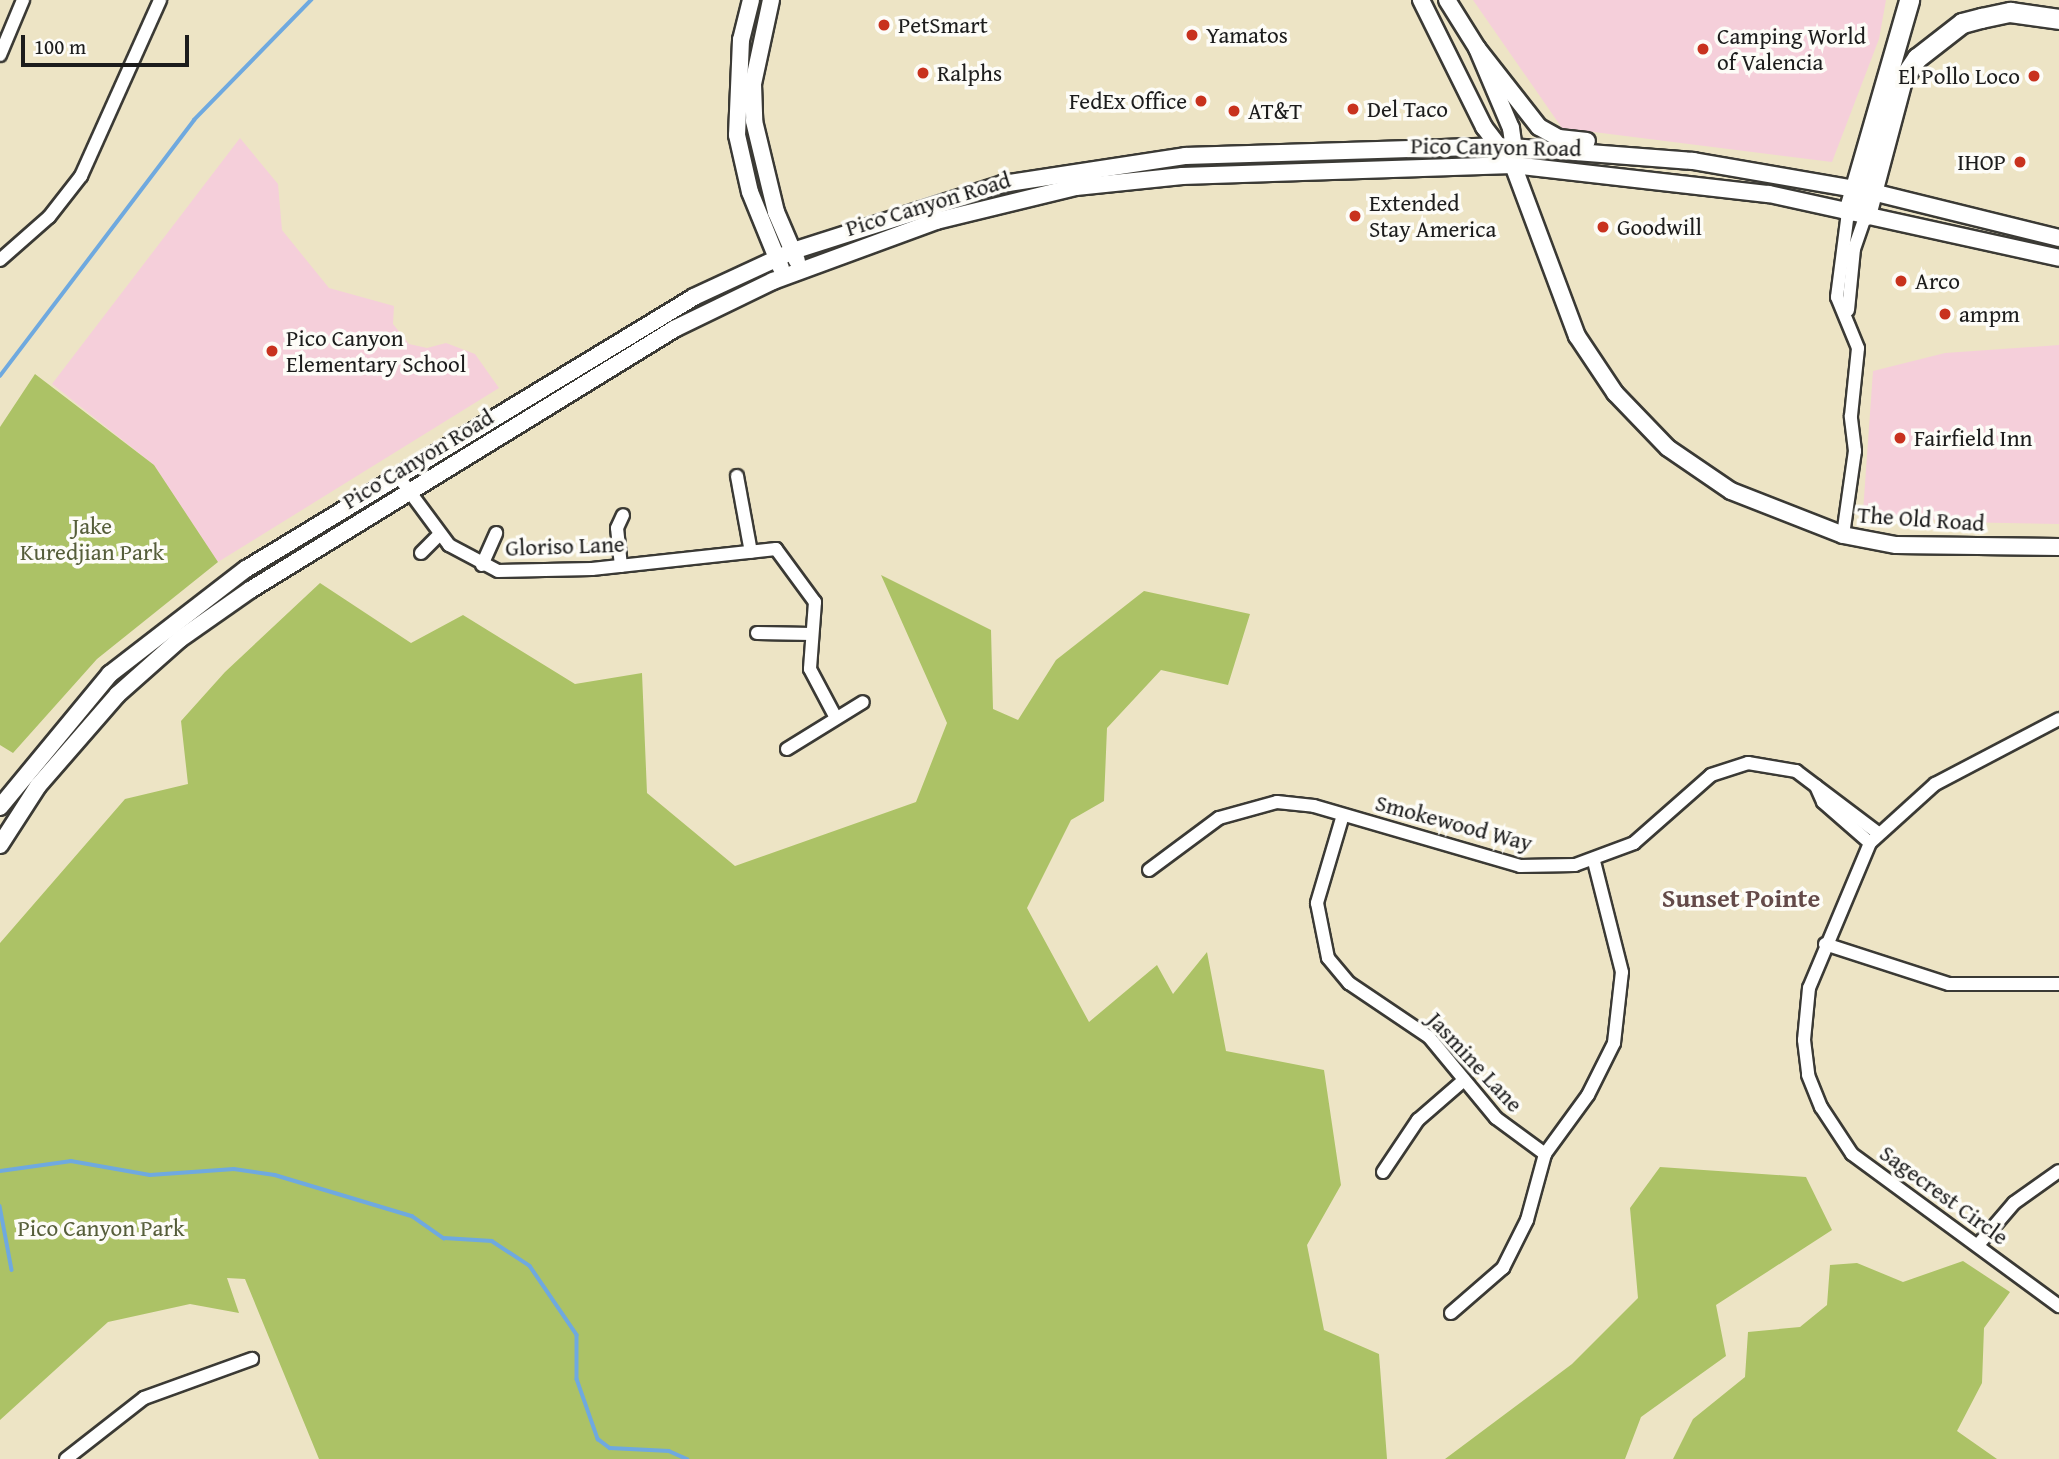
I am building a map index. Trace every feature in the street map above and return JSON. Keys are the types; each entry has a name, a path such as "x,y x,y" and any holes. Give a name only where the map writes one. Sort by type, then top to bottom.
{"highway":[{"path":"1857,214 1852,188 1909,0"},
{"path":"1857,214 1872,192 1902,80 1917,58 1962,23 2010,12 2059,19"}],"main road":[{"path":"751,0 741,40 737,135 750,192 785,277"},
{"path":"771,0 753,84 754,121 776,212 802,271"},
{"name":"The Old Road","path":"1421,0 1498,146 1513,165 1564,311 1631,412 1668,448 1731,491 1843,536 1896,545 2059,547"},
{"path":"1447,0 1477,48 1529,118 1548,133 1636,146 1653,156"},
{"path":"1477,48 1517,147 1513,165"},
{"name":"Pico Canyon Road","path":"0,807 79,706 144,644 246,569 656,317 793,251 927,205 1091,166 1278,151 1498,146 1653,156 1852,188 2059,237"},
{"name":"Pico Canyon Road","path":"0,845 84,729 180,639 408,491 674,329 785,277 936,221 1076,187 1211,173 1513,165 1689,181 2059,258"}],"street":[{"path":"0,55 23,0"},
{"path":"0,260 49,217 80,176 160,0"},
{"path":"1843,536 1855,451 1851,416 1858,348 1850,324 1846,294 1857,214"},
{"name":"Gloriso Lane","path":"398,475 439,535 482,565 513,573 621,566 776,549 812,596 812,634"},
{"path":"737,476 751,552"},
{"path":"621,566 617,528 623,515"},
{"path":"482,565 496,533"},
{"path":"421,553 439,535"},
{"path":"757,633 812,634 810,669 836,718"},
{"path":"787,749 863,702"},
{"name":"Sagecrest Circle","path":"2059,719 1935,784 1874,838 1825,944 1809,988 1804,1040 1808,1075 1821,1108 1852,1154 2059,1306"},
{"name":"Smokewood Way","path":"1149,870 1219,818 1250,805 1292,803 1520,866 1594,861 1653,829 1701,782 1727,768 1778,765 1816,786 1823,802 1874,838"},
{"name":"Jasmine Lane","path":"1343,815 1317,903 1328,958 1349,983 1429,1037 1503,1125 1545,1153"},
{"path":"1451,1313 1503,1268 1527,1220 1545,1153 1603,1072 1621,1009 1620,956 1594,861"},
{"path":"1825,944 1949,984 2059,984"},
{"path":"1383,1172 1418,1120 1464,1080"},
{"path":"1978,1245 2014,1203 2059,1171"},
{"path":"66,1459 144,1398 252,1359"}],"shaded area":[{"path":"1473,0 1886,0 1879,39 1832,162 1562,128"},
{"name":"Pico Canyon Elementary School","path":"240,138 278,184 282,230 329,288 394,306 393,324 409,344 427,348 446,343 475,354 499,388 218,562 154,465 52,384"},
{"path":"2059,345 2059,524 1950,522 1863,512 1873,371 1945,353"}],"green space":[{"name":"Jake Kuredjian Park","path":"35,374 154,465 218,562 97,659 13,753 0,745 0,427"},
{"name":"Pico Canyon Park","path":"881,575 991,630 993,709 1018,720 1056,660 1144,591 1250,614 1228,685 1161,670 1107,728 1104,801 1071,820 1027,908 1089,1022 1157,965 1173,994 1207,952 1226,1051 1324,1070 1341,1185 1307,1245 1324,1330 1379,1354 1387,1459 319,1459 245,1279 227,1278 239,1313 190,1304 108,1322 0,1420 0,943 125,799 188,784 181,721 225,672 320,583 411,643 463,615 575,684 642,673 647,793 735,866 916,802 947,723"},
{"path":"1660,1167 1806,1177 1832,1230 1716,1305 1726,1356 1641,1417 1625,1459 1445,1459 1572,1364 1638,1298 1630,1208"},
{"path":"1963,1261 2010,1292 1984,1328 1982,1383 1957,1431 1997,1459 1673,1459 1693,1419 1745,1377 1748,1332 1800,1327 1827,1305 1830,1265 1857,1263 1903,1282"}],"waterway":[{"path":"0,376 194,120 311,0"},
{"path":"0,1171 71,1161 150,1175 234,1169 275,1175 412,1216 444,1238 492,1241 530,1266 577,1335 577,1379 598,1439 610,1448 669,1451 687,1459"},
{"path":"0,1206 12,1270"}],"place":[{"name":"PetSmart","path":"884,25"},
{"name":"Yamatos","path":"1192,35"},
{"name":"Camping World of Valencia","path":"1703,49"},
{"name":"Ralphs","path":"923,73"},
{"name":"El Pollo Loco","path":"2034,76"},
{"name":"FedEx Office","path":"1201,101"},
{"name":"Del Taco","path":"1353,109"},
{"name":"AT&T","path":"1234,111"},
{"name":"IHOP","path":"2020,162"},
{"name":"Extended Stay America","path":"1355,216"},
{"name":"Goodwill","path":"1603,227"},
{"name":"Arco","path":"1901,281"},
{"name":"ampm","path":"1945,314"},
{"name":"Pico Canyon Elementary School","path":"272,351"},
{"name":"Fairfield Inn","path":"1900,438"}],"district":[{"name":"Sunset Pointe","path":"1741,898"}]}
